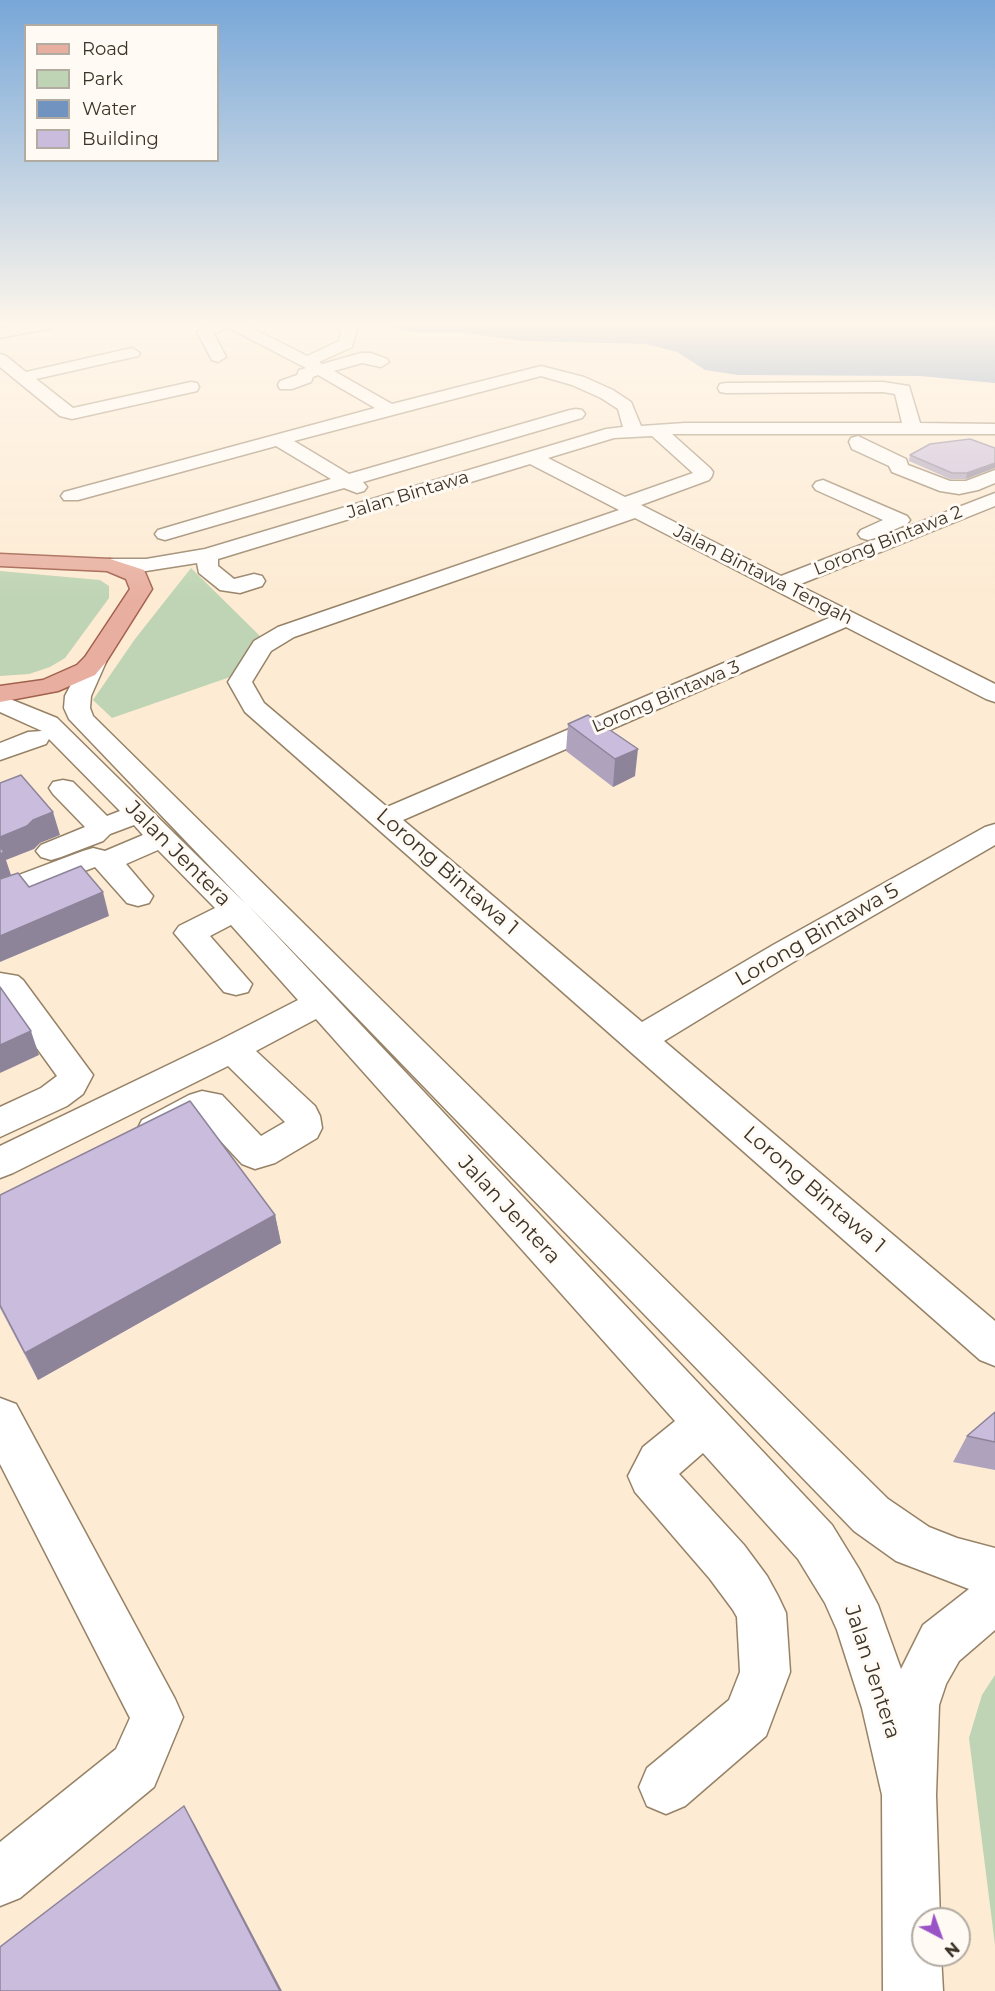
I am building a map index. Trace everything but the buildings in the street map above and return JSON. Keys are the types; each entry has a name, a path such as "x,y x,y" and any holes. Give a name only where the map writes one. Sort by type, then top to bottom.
{"main road":[{"path":"0,560 110,565 136,575 141,590 94,662 86,670 49,686 0,694"}],"street":[{"path":"71,496 368,416"},
{"path":"165,534 569,416"},
{"path":"630,416 632,430"},
{"path":"910,416 914,430"},
{"name":"Jalan Bintawa","path":"110,565 146,565 208,555 612,433 655,429 851,443 914,430 995,429"},
{"name":"Lorong Bintawa 1","path":"655,429 703,472 702,476 631,507 286,632 262,646 240,682 254,707 995,1347"},
{"path":"278,440 382,502"},
{"path":"825,448 813,443 995,441"},
{"path":"851,443 899,463 899,468 947,487 958,488 995,476"},
{"name":"Jalan Bintawa Tengah","path":"531,457 995,694"},
{"path":"823,486 900,520 861,537"},
{"name":"Lorong Bintawa 2","path":"780,584 861,537 995,499"},
{"path":"208,555 207,568 228,585 240,586 254,581"},
{"path":"141,590 150,579 180,560"},
{"name":"Lorong Bintawa 3","path":"385,818 848,618"},
{"name":"Jalan Jentera","path":"94,662 78,696 77,708 82,719 871,1515 913,1544 957,1562 995,1572"},
{"name":"Jalan Jentera","path":"0,703 48,723 235,910 815,1542 842,1586 860,1623 884,1698 909,1795"},
{"path":"0,752 37,738"},
{"path":"63,788 98,823 100,828"},
{"path":"0,871 93,835 100,828 149,826"},
{"path":"106,861 149,826"},
{"name":"Lorong Bintawa 5","path":"640,1040 784,953 995,833"},
{"path":"0,893 93,857 106,861 138,896"},
{"path":"235,910 190,933 237,984"},
{"path":"0,984 6,984 11,988 75,1075 70,1085 47,1088 0,1123"},
{"path":"0,1163 232,1049 319,1003"},
{"path":"127,1144 202,1105 209,1106 255,1154 262,1153 304,1128 302,1116 232,1049"},
{"path":"47,1088 74,1126"},
{"path":"0,1419 157,1717 135,1768 0,1878"},
{"path":"666,1787 748,1718 765,1672 761,1613 750,1593 727,1562 651,1476 658,1462 705,1423"},
{"path":"913,1991 909,1795 914,1705 926,1672 941,1643 983,1608 995,1604"}],"green space":[{"path":"191,568 261,637 230,677 112,718 93,700 135,639"},
{"path":"0,571 100,580 109,586 109,598 65,658 50,667 29,674 0,676"},
{"path":"995,1675 995,1945 969,1738 982,1695"}]}
